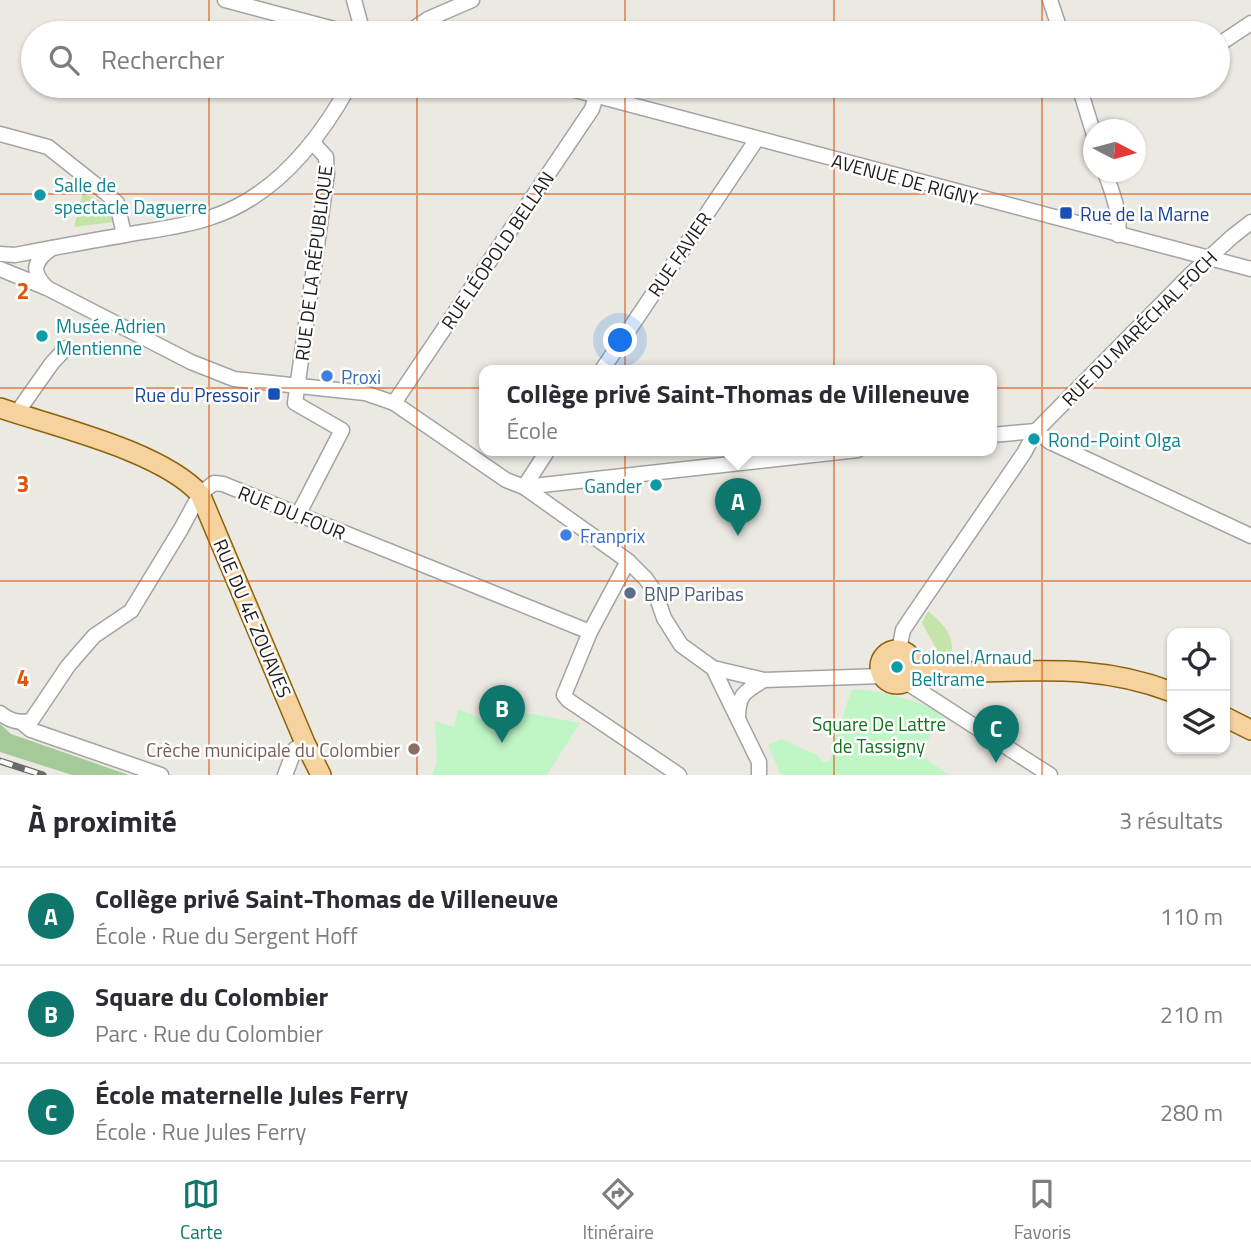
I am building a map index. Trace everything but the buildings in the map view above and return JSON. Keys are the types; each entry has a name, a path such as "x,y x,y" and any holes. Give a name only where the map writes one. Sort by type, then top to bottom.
{"main road":[{"path":"8,411 131,452 163,466 189,482 200,494"},
{"name":"RUE DU 4E ZOUAVES","path":"200,494 321,775"},
{"path":"910,677 915,665 909,655 899,650 888,652 881,660 882,676 896,685 910,677 1051,669 1125,678 1169,691"},
{"path":"1230,720 1251,730"}],"street":[{"path":"225,0 304,21"},
{"path":"354,0 360,21"},
{"path":"425,21 472,0"},
{"path":"1050,0 1057,21"},
{"path":"1230,37 1251,23"},
{"path":"0,254 15,255 211,218 242,203 273,183 313,143 342,98"},
{"name":"RUE LÉOPOLD BELLAN","path":"394,403 592,109 595,98"},
{"name":"AVENUE DE RIGNY","path":"603,98 1251,269"},
{"path":"1086,98 1091,119"},
{"path":"0,134 48,147 106,192 117,203 124,235"},
{"name":"RUE FAVIER","path":"605,365 757,139"},
{"name":"RUE DE LA RÉPUBLIQUE","path":"297,387 327,174 326,157 313,143"},
{"path":"1108,182 1116,206 1118,235"},
{"name":"RUE DU MARÉCHAL FOCH","path":"899,650 903,630 908,622 1024,453 1036,431 1208,258 1251,222"},
{"path":"47,288 38,278 36,267 40,257 53,247"},
{"path":"0,270 47,288 191,362 234,379 365,393 394,403 506,480 524,487 628,561 651,585 664,618 681,645 713,668 764,680 882,676"},
{"path":"8,411 66,348"},
{"path":"297,387 295,402 342,430 298,515"},
{"path":"997,435 1036,431 1050,442 1251,536"},
{"path":"524,487 544,456"},
{"path":"524,487 804,456"},
{"name":"RUE DU FOUR","path":"200,494 214,484 223,484 590,632"},
{"path":"0,713 8,720 31,721 68,666 94,636 131,611 200,494"},
{"path":"628,561 590,632 564,691 565,697 679,775"},
{"path":"713,668 759,762 759,775"},
{"path":"910,677 1050,775"},
{"path":"738,720 738,701 744,692 764,680"},
{"path":"21,722 31,730 161,775"},
{"path":"285,775 295,749 305,743"}],"green space":[{"path":"83,192 123,212 121,221 74,227 78,212 83,207 80,203"},
{"path":"928,611 940,622 951,639 949,662 943,661 922,623"},
{"name":"Square De Lattre de Tassigny","path":"852,689 900,697 946,715 917,753 949,775 781,775 768,745 781,739 817,755 822,762 830,761 833,754 831,749"},
{"path":"458,709 504,728 511,710 580,723 547,775 432,775 437,762 435,721 454,727"},
{"path":"0,724 11,734 129,775 72,775 0,752"}],"railway":[{"path":"0,761 43,775"}],"place":[{"name":"Salle de spectacle Daguerre","path":"40,195"},
{"name":"Rue de la Marne","path":"1066,213"},
{"name":"Musée Adrien Mentienne","path":"42,336"},
{"name":"Proxi","path":"327,376"},
{"name":"Rue du Pressoir","path":"274,394"},
{"name":"Rond-Point Olga","path":"1034,439"},
{"name":"Gander","path":"656,485"},
{"name":"Franprix","path":"566,535"},
{"name":"Collège privé Saint-Thomas de Villeneuve","path":"738,536"},
{"name":"BNP Paribas","path":"630,593"},
{"name":"Colonel Arnaud Beltrame","path":"897,667"},
{"name":"Square du Colombier","path":"502,743"},
{"name":"Crèche municipale du Colombier","path":"414,749"},
{"name":"École maternelle Jules Ferry","path":"996,763"}]}
